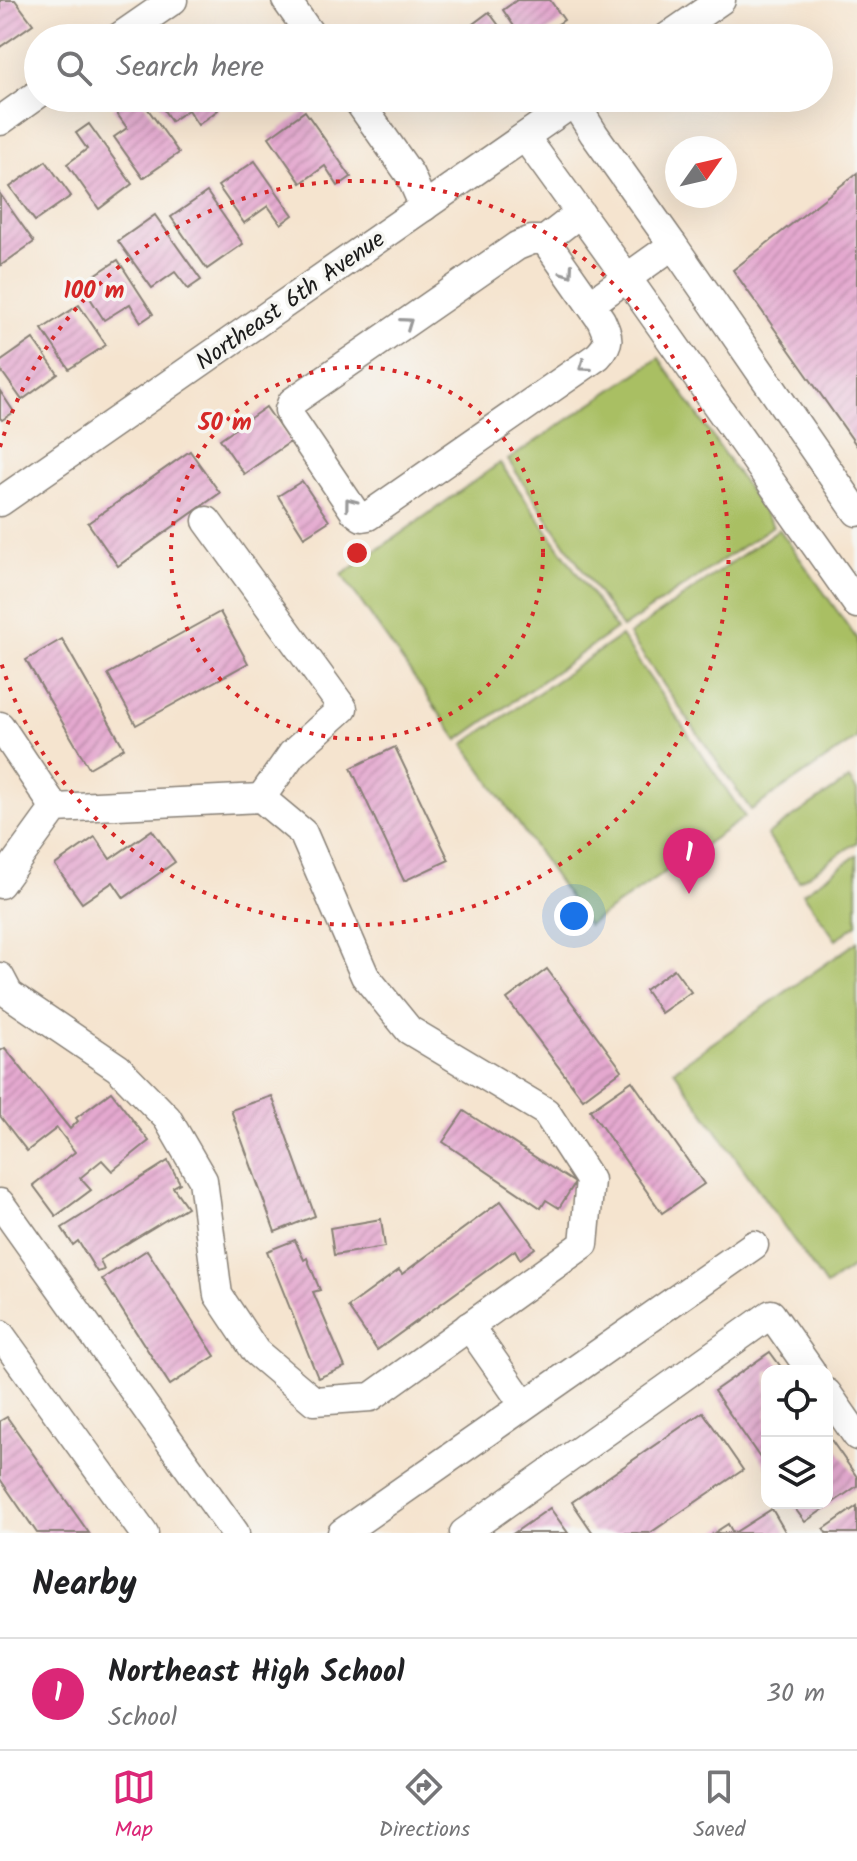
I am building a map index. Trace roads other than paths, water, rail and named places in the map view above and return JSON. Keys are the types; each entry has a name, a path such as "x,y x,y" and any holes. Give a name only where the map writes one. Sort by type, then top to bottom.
{"street":[{"path":"138,24 173,0"},
{"path":"286,0 303,24"},
{"path":"686,24 721,0"},
{"path":"0,121 24,104"},
{"path":"366,112 410,175 424,207"},
{"name":"Northeast 6th Avenue","path":"0,502 560,112"},
{"path":"583,112 594,134 857,512"},
{"path":"525,137 857,604"},
{"path":"545,240 601,320 608,335 607,346 598,356 368,516 362,517 354,511 292,419 289,410 292,402 517,246 532,240 545,240 580,213"},
{"path":"590,304 673,245"},
{"path":"207,521 343,708 292,754 261,798"},
{"path":"0,726 55,808"},
{"path":"0,977 9,994 118,1068 167,1118 203,1180 218,1295 256,1352 314,1401 371,1397 584,1244 590,1180 546,1112 409,1030 365,976 303,833 261,798 55,808"},
{"path":"0,884 55,808"},
{"path":"0,1203 235,1533"},
{"path":"342,1533 754,1245"},
{"path":"464,1533 771,1314 807,1365"},
{"path":"469,1326 524,1405"},
{"path":"0,1334 144,1533"},
{"path":"833,1402 857,1436"}],"place":[{"name":"Northeast High School","path":"689,894"}]}
